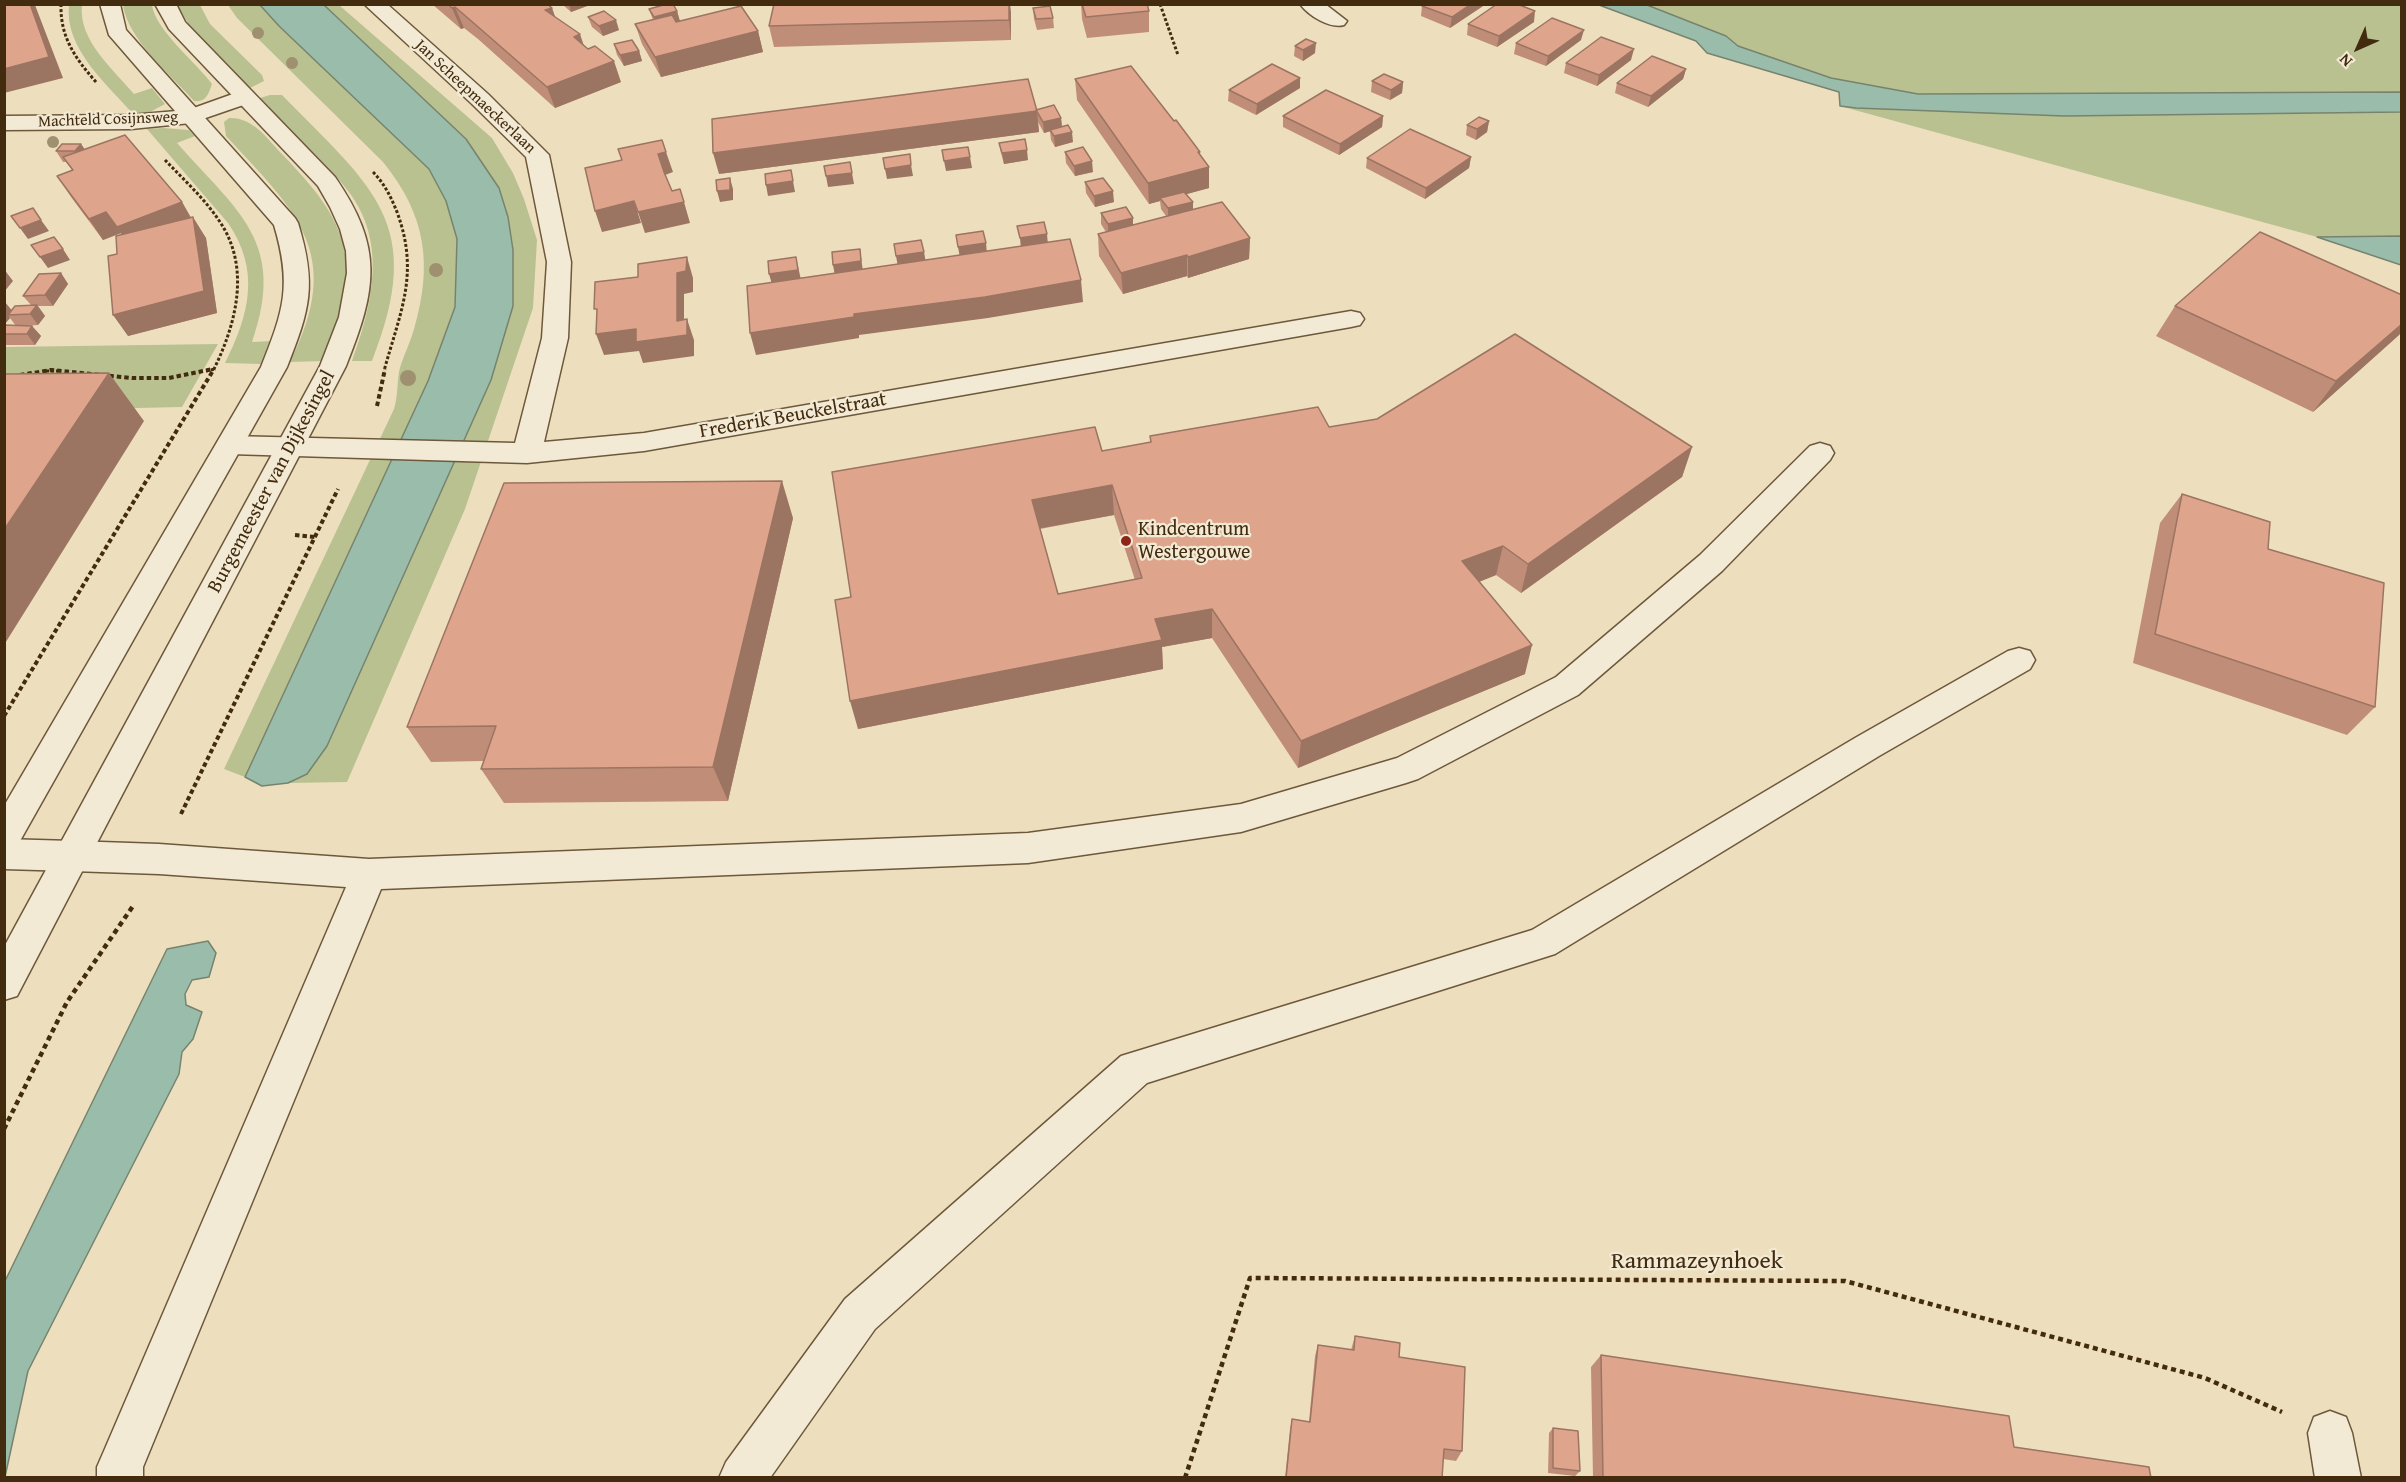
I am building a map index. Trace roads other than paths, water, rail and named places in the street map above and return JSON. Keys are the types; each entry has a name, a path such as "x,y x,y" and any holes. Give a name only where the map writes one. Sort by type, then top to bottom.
{"street":[{"path":"4,838 274,367 295,315 300,283 296,251 286,223 116,31 110,4"},
{"name":"Burgemeester van Dijkesingel","path":"4,984 140,733 333,366 352,321 359,288 359,263 355,234 339,199 327,182 176,25 165,4"},
{"name":"Jan Scheepmaeckerlaan","path":"374,4 480,99 537,155 559,262 555,338 527,453"},
{"path":"1310,4 1337,21"},
{"name":"Machteld Cosijnsweg","path":"4,123 131,122 191,116 244,97"},
{"name":"Frederik Beuckelstraat","path":"230,445 527,453 644,442 1351,319"},
{"path":"4,854 159,858 369,874 1028,848 1241,818 1406,769 1567,686 1711,563 1820,453"},
{"path":"742,1478 860,1314 1135,1070 1542,943 1867,747 2019,660"},
{"path":"120,1478 120,1467 369,874"},
{"path":"2330,1433 2338,1478"}],"place":[{"name":"Kindcentrum Westergouwe","path":"1126,541"}]}
